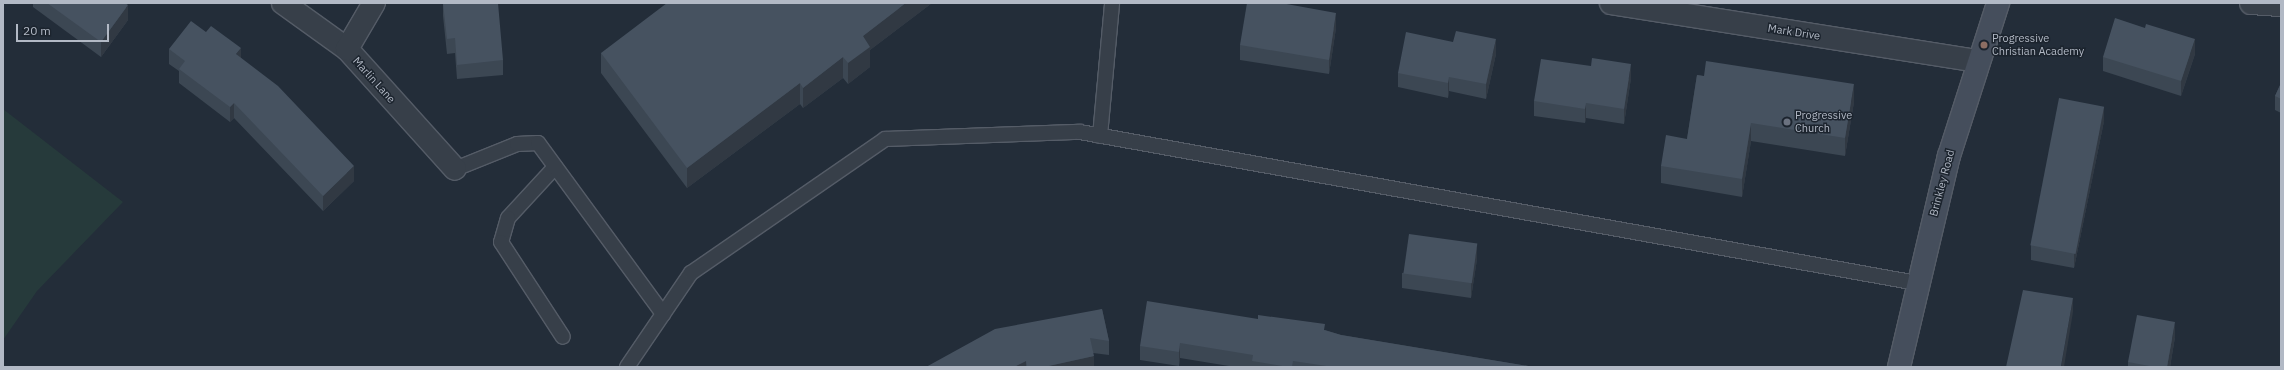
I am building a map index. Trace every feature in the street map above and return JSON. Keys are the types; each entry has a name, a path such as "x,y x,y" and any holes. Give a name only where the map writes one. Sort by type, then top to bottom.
{"main road":[{"name":"Brinkley Road","path":"1899,367 1917,283 1977,61 1998,3"}],"street":[{"name":"Marlin Lane","path":"283,3 347,49 454,169"},
{"path":"347,49 374,3"},
{"name":"Mark Drive","path":"1611,3 1977,61"},
{"path":"2251,3 2281,4"}],"lane":[{"path":"1100,136 1112,3"},
{"path":"627,367 691,273 885,139 1080,132 1917,283"},
{"path":"454,169 517,144 538,143 663,314"},
{"path":"555,167 508,218 501,242 563,337"}],"green space":[{"path":"3,109 123,202 37,291 3,340"}],"building":[{"path":"47,3 125,3 128,5 101,42"},
{"path":"443,3 498,3 503,60 457,65 455,38 447,39"},
{"path":"667,3 906,3 863,36 870,47 848,63 843,57 803,88 800,83 687,168 601,53"},
{"path":"1247,3 1281,3 1336,13 1329,60 1240,45"},
{"path":"2115,18 2145,28 2146,24 2195,39 2181,81 2103,57"},
{"path":"191,21 206,32 211,26 241,48 236,54 278,86 354,166 323,196 234,103 230,107 179,69 185,61 169,49"},
{"path":"1456,31 1496,39 1486,84 1449,77 1448,83 1398,73 1406,32 1453,42"},
{"path":"1592,58 1631,64 1624,109 1586,103 1585,109 1534,101 1541,59 1591,66"},
{"path":"1706,61 1854,84 1845,138 1751,123 1742,179 1661,166 1666,135 1687,139 1697,75 1704,76"},
{"path":"2281,83 2281,99 2275,96"},
{"path":"2059,98 2104,107 2076,254 2030,245"},
{"path":"1409,234 1477,244 1472,283 1403,274"},
{"path":"2023,290 2073,298 2061,366 2067,367 2006,367"},
{"path":"1147,301 1258,319 1258,315 1325,324 1324,330 1341,335 1534,367 1333,367 1293,361 1292,367 1289,367 1252,361 1253,355 1180,343 1179,352 1140,346"},
{"path":"1102,309 1109,341 1090,338 1094,356 1044,367 1027,367 1026,361 1014,367 926,367 995,329"},
{"path":"2137,315 2175,322 2167,367 2155,367 2128,362"}],"place":[{"name":"Progressive Christian Academy","path":"1984,45"},
{"name":"Progressive Church","path":"1787,122"}]}
